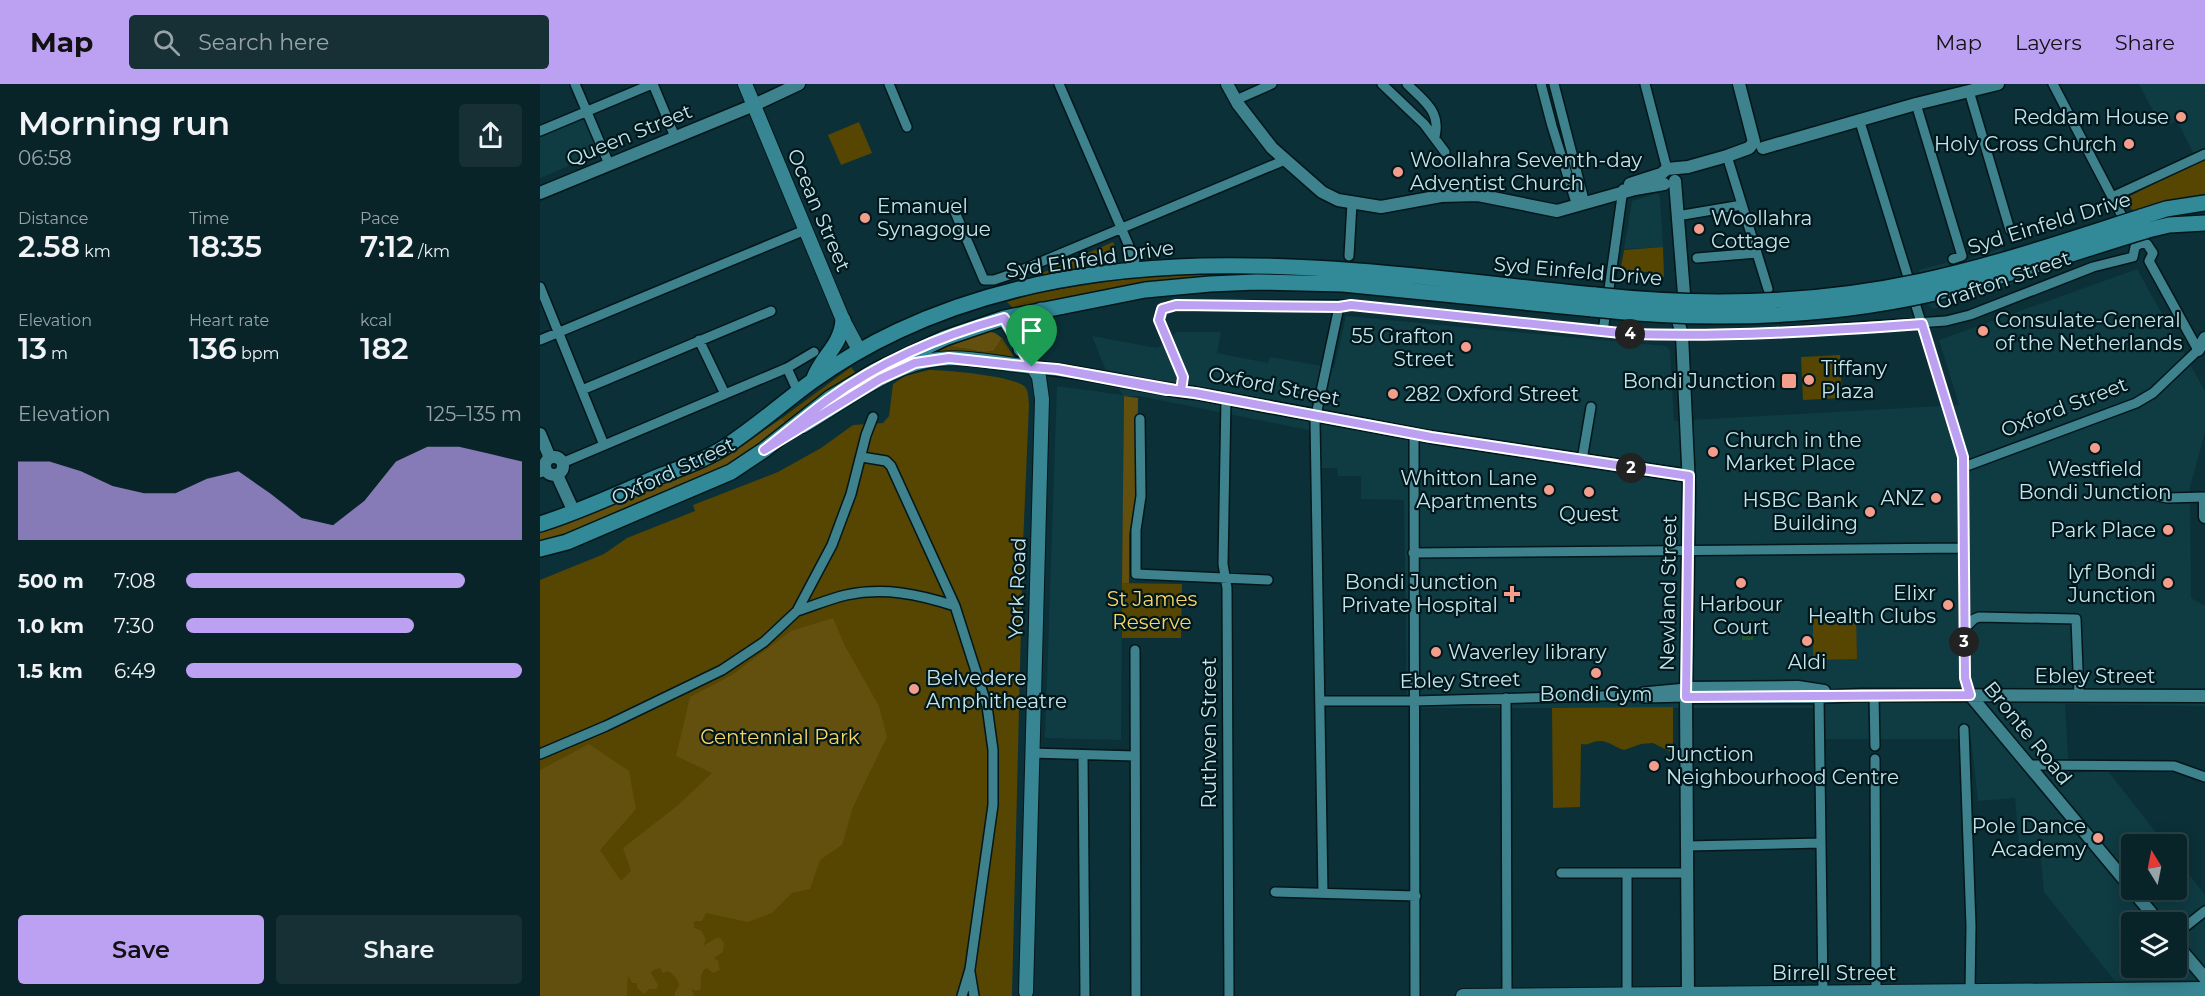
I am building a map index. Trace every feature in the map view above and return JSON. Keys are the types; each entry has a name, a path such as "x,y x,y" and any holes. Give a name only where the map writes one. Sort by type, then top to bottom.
{"main road":[{"name":"Ocean Street","path":"745,84 843,320 859,350"},
{"name":"Syd Einfeld Drive","path":"2145,224 2166,209 2205,203"},
{"name":"Syd Einfeld Drive","path":"1004,318 1144,290 1256,282 1343,285 1601,303 1791,299 1857,292 1922,281 2145,224 2205,222"},
{"name":"Syd Einfeld Drive","path":"942,312 1002,292 1082,277 1167,267 1212,265 1302,266 1601,303"},
{"path":"942,312 993,304 1000,309 1032,367"},
{"path":"1021,349 1027,326 1041,310"},
{"name":"Oxford Street","path":"540,524 699,460 726,446 859,350 942,312"},
{"name":"Oxford Street","path":"540,549 567,542 731,472 764,450 830,398 875,371 923,346 1004,318"},
{"path":"813,381 819,366 839,340 843,320"},
{"path":"859,350 868,359 874,359 905,347 923,346"},
{"path":"764,450 880,379 915,363 949,358 1032,367"},
{"name":"York Road","path":"1027,995 1031,753 1042,399 1039,377 1032,367"},
{"name":"Birrell Street","path":"1463,996 1823,992 1918,994 1970,991 2162,993 2205,990"}],"street":[{"path":"575,84 609,165"},
{"path":"540,131 652,84 675,137"},
{"name":"Queen Street","path":"540,193 754,105 799,84"},
{"path":"889,84 907,127"},
{"path":"1059,84 1135,260"},
{"path":"1227,84 1266,141 1285,160 1329,196 1352,203 1381,207 1441,196 1478,195 1557,211 1669,177 1688,167 1728,158 1755,148 1916,104 1998,84"},
{"path":"1236,100 1272,84"},
{"path":"1382,84 1435,137 1445,152"},
{"path":"1407,84 1433,110 1438,126 1435,137"},
{"path":"1541,84 1552,126 1580,203"},
{"path":"1554,84 1580,203"},
{"path":"1645,84 1669,177 1677,216 1680,294 1669,177"},
{"path":"1739,84 1755,148"},
{"path":"2053,84 2122,216"},
{"path":"1969,91 2010,230"},
{"path":"1916,104 1962,256 1953,259"},
{"path":"1860,119 1908,277"},
{"path":"2112,197 2205,153"},
{"path":"1728,158 1767,289"},
{"path":"952,204 984,280 994,280 1285,160"},
{"path":"1603,331 1601,303 1623,190"},
{"path":"1349,256 1352,203"},
{"path":"1677,216 1742,205"},
{"path":"540,340 805,230"},
{"path":"2141,243 2147,244 2153,253 2149,261 2139,262 2133,257 2135,247 2141,243"},
{"path":"1696,258 1757,253"},
{"name":"Grafton Street","path":"1181,391 1183,377 1159,322 1159,312 1164,307 1176,305 1339,307 1351,305 1603,331 1682,328 1754,334 1922,324 1959,318 2093,267 2133,257"},
{"path":"2149,261 2203,351"},
{"path":"540,286 604,445"},
{"name":"Bronte Road","path":"1916,306 1963,457 1962,548 1965,682 1970,695 2121,876"},
{"path":"1323,893 1316,416 1339,307"},
{"path":"582,390 771,311"},
{"name":"Newland Street","path":"1682,328 1689,476 1686,693 1688,994"},
{"name":"Oxford Street","path":"1964,467 2136,403 2153,393 2203,351 2205,338"},
{"path":"699,340 725,394"},
{"path":"551,470 604,445 787,368 814,352"},
{"name":"Oxford Street","path":"1032,367 1057,369 1414,433 1689,476"},
{"path":"787,368 798,392"},
{"name":"Ruthven Street","path":"1226,399 1223,542 1227,588 1228,996"},
{"path":"1582,460 1591,407"},
{"path":"540,754 606,726 722,670 764,642 797,611 832,545 851,494 873,417"},
{"path":"1140,419 1141,495 1136,530 1136,574 1268,580"},
{"path":"1414,433 1415,996"},
{"path":"540,434 550,458 545,464 551,470 574,512"},
{"path":"861,457 886,461 891,466 955,606 987,706 993,750 993,805 970,969 962,996"},
{"path":"2158,496 2205,499 2205,517"},
{"path":"1413,553 1962,548"},
{"path":"797,611 845,595 878,591 923,596 955,606"},
{"path":"1964,629 1979,617 2076,619 2079,696"},
{"path":"1135,650 1136,996"},
{"name":"Ebley Street","path":"1686,693 1798,687 1840,695"},
{"name":"Ebley Street","path":"1320,701 1637,695 1643,692 1819,697 1874,694 2205,696"},
{"path":"1874,694 1875,746"},
{"path":"1819,697 1823,992"},
{"path":"1506,698 1507,995"},
{"path":"1964,729 1971,926 1970,991"},
{"path":"1031,753 1136,756"},
{"path":"1083,756 1084,996"},
{"path":"1875,759 1876,992"},
{"path":"2029,765 2174,766 2205,777"},
{"path":"1687,846 1821,843"},
{"path":"1562,873 1687,873"},
{"path":"1627,874 1627,993"},
{"path":"1275,892 1416,896"},
{"name":"Bronte Road","path":"2141,900 2151,912"},
{"path":"2187,925 2205,911"},
{"path":"2187,957 2205,978"},
{"path":"970,969 974,996"}],"shaded area":[{"name":"Reddam House","path":"2139,84 2205,84 2205,148 2194,154 2177,121 2162,128"},
{"path":"583,117 599,153 540,178 540,135"},
{"path":"1657,193 1660,197 1663,247 1624,249 1632,201"},
{"path":"2002,248 2013,284 1945,307 1933,309 1928,305 1919,270 1948,262 1949,266"},
{"path":"2137,269 2205,391 2205,432 2190,487 2191,598 2205,606 2205,706 2065,704 2069,773 2108,771 2157,834 2121,834 2121,900 2187,900 2187,872 2205,895 2205,980 2115,981 2044,892 2039,842 2019,844 2015,798 1978,801 1971,739 1815,739 1816,708 1407,708 1404,500 1361,499 1361,476 1338,476 1337,468 1318,468 1318,432 1139,396 1124,396 1121,740 1045,738 1057,386 1123,395 1104,366 1092,336 1157,348 1177,332 1221,332 1217,353 1268,363 1270,357 1334,368 1346,316 1666,346 1670,350 1674,421 1959,405 1939,340"},
{"path":"1749,620 1753,620 1753,640 1742,640 1742,633 1749,631"}],"green space":[{"path":"859,122 872,153 841,165 828,135"},
{"path":"2205,158 2205,194 2133,211 2124,199"},
{"path":"1113,242 1117,251 1097,265 1028,279"},
{"path":"1663,247 1664,277 1649,278 1649,272 1620,272 1624,250"},
{"path":"1212,272 1338,277 1149,283 1106,289 1014,309 1007,302 1036,293 1126,278"},
{"path":"987,331 1002,338 994,351 984,352 949,346"},
{"path":"1002,338 1014,360 915,359 949,346 984,352 994,351"},
{"path":"1840,355 1842,398 1803,400 1801,357"},
{"path":"851,367 857,375 788,426 782,418"},
{"name":"Centennial Park","path":"929,370 963,372 1006,379 1024,386 1028,394 1012,996 540,996 540,580 604,554 627,538 695,511 693,505 778,472 821,448 853,425 883,423 889,416 893,384 905,376"},
{"path":"1124,396 1138,398 1137,482 1129,534 1129,583 1122,583"},
{"path":"782,418 788,426 708,477 560,538 540,542 540,532 573,521 727,456"},
{"name":"St James Reserve","path":"1122,583 1182,584 1181,638 1122,638"},
{"path":"1856,614 1857,659 1813,660 1813,615"},
{"path":"833,618 845,646 879,706 887,737 853,807 842,845 820,860 810,889 792,893 772,913 748,922 706,913 702,921 694,921 694,928 701,930 706,940 703,946 716,938 720,938 724,943 723,952 714,958 718,961 720,970 713,973 707,968 704,969 701,989 696,991 691,989 693,996 675,996 679,986 677,979 668,971 663,973 660,968 651,973 658,985 657,989 649,989 644,994 637,988 637,983 632,983 628,976 627,996 540,996 540,770 589,744 629,771 636,809 600,850 621,881 631,871 623,848 677,806 712,773 676,756 690,697 732,675 791,631"},
{"path":"1673,707 1673,753 1653,743 1641,744 1624,750 1603,741 1581,744 1580,807 1553,808 1552,708"}],"place":[{"name":"Reddam House","path":"2181,117"},
{"name":"Holy Cross Church","path":"2129,144"},
{"name":"Woollahra Seventh-day Adventist Church","path":"1398,172"},
{"name":"Emanuel Synagogue","path":"865,218"},
{"name":"Woollahra Cottage","path":"1699,229"},
{"name":"Consulate-General of the Netherlands","path":"1983,331"},
{"name":"55 Grafton Street","path":"1466,347"},
{"name":"Tiffany Plaza","path":"1809,380"},
{"name":"Bondi Junction","path":"1789,381"},
{"name":"282 Oxford Street","path":"1393,394"},
{"name":"Westfield Bondi Junction","path":"2095,448"},
{"name":"Church in the Market Place","path":"1713,452"},
{"name":"Whitton Lane Apartments","path":"1549,490"},
{"name":"Quest","path":"1589,492"},
{"name":"ANZ","path":"1936,498"},
{"name":"HSBC Bank Building","path":"1870,512"},
{"name":"Park Place","path":"2168,530"},
{"name":"Harbour Court","path":"1741,583"},
{"name":"lyf Bondi Junction","path":"2168,583"},
{"name":"Bondi Junction Private Hospital","path":"1512,594"},
{"name":"Elixr Health Clubs","path":"1948,605"},
{"name":"Aldi","path":"1807,641"},
{"name":"Waverley library","path":"1436,652"},
{"name":"Bondi Gym","path":"1596,673"},
{"name":"Belvedere Amphitheatre","path":"914,689"},
{"name":"Junction Neighbourhood Centre","path":"1654,766"},
{"name":"Pole Dance Academy","path":"2098,838"}],"route":[{"path":"1032,367 949,358 915,363 880,379 764,450 830,398 875,371 923,346 1004,318 1032,367 1057,369 1167,390 1195,393 1431,437 1689,476 1686,697 1970,695 1965,682 1962,548 1963,457 1922,324 1754,334 1668,335 1630,334 1351,305 1339,307 1176,305 1164,307 1159,312 1159,322 1183,377 1181,391 1057,369 1032,367"}]}
